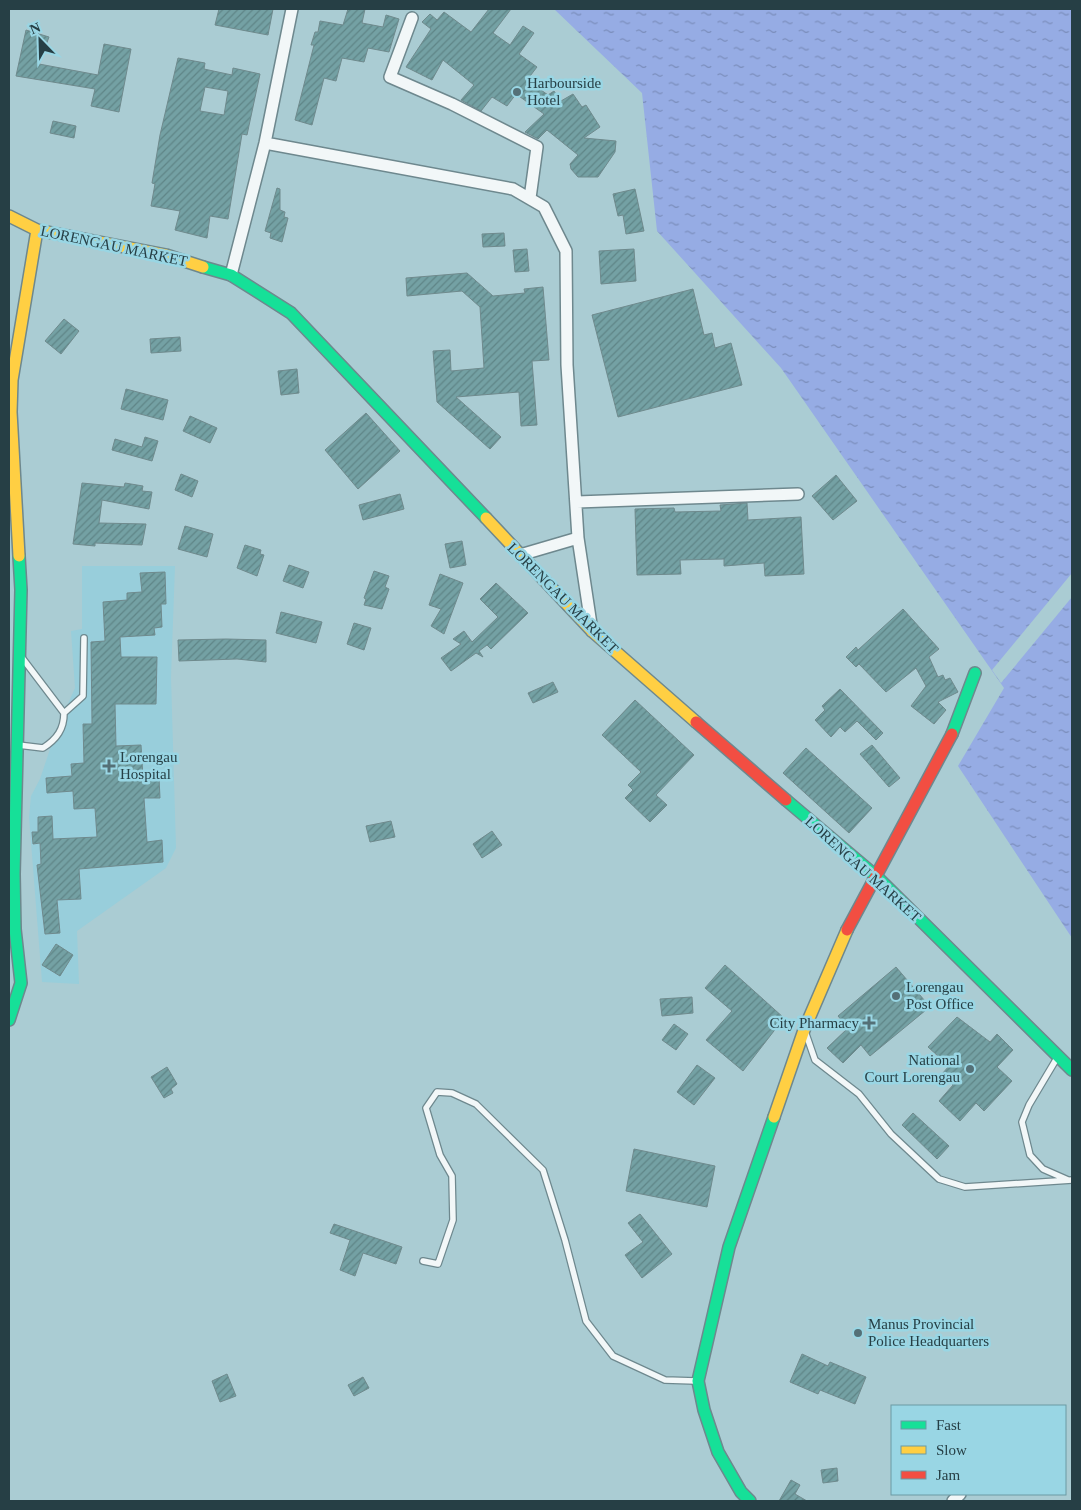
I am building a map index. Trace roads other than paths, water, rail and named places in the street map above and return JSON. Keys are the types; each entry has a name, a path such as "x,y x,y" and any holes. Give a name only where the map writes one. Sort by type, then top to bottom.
{"street":[{"path":"232,275 265,143 292,9"},
{"path":"412,18 390,77 452,104 537,147 530,198"},
{"path":"265,143 513,189 544,207 566,251 567,365 578,538 592,631"},
{"name":"LORENGAU MARKET","path":"9,216 37,230 166,255 232,275 291,314 592,631 741,762 877,877 1072,1070"},
{"path":"9,1020 21,983 15,929 14,874 21,657 21,590 11,412 12,380 37,230"},
{"path":"577,502 798,494"},
{"path":"520,555 578,538"},
{"path":"750,1501 741,1492 718,1452 704,1410 698,1381 729,1247 804,1030 855,912 877,877 949,743 975,673"}],"lane":[{"path":"18,746 37,749 50,744 61,731 64,713 83,696 84,638"},
{"path":"21,657 64,713"},
{"path":"804,1030 815,1060 860,1094 891,1134 939,1179 965,1187 1071,1180"},
{"path":"1058,1056 1029,1105 1022,1122 1030,1155 1043,1169 1071,1180"},
{"path":"424,1261 438,1264 454,1220 452,1176 440,1155 426,1108 438,1092 452,1093 476,1104 543,1170 565,1240 586,1321 613,1356 665,1380 698,1381"}],"water":[{"path":"554,9 1072,9 1072,938 958,766 1004,688 781,368 657,231 642,93"}],"place":[{"name":"Harbourside Hotel","path":"517,92"},
{"name":"Lorengau Hospital","path":"109,766"},
{"name":"Lorengau Post Office","path":"896,996"},
{"name":"City Pharmacy","path":"869,1023"},
{"name":"National Court Lorengau","path":"970,1069"},
{"name":"Manus Provincial Police Headquarters","path":"858,1333"}]}
